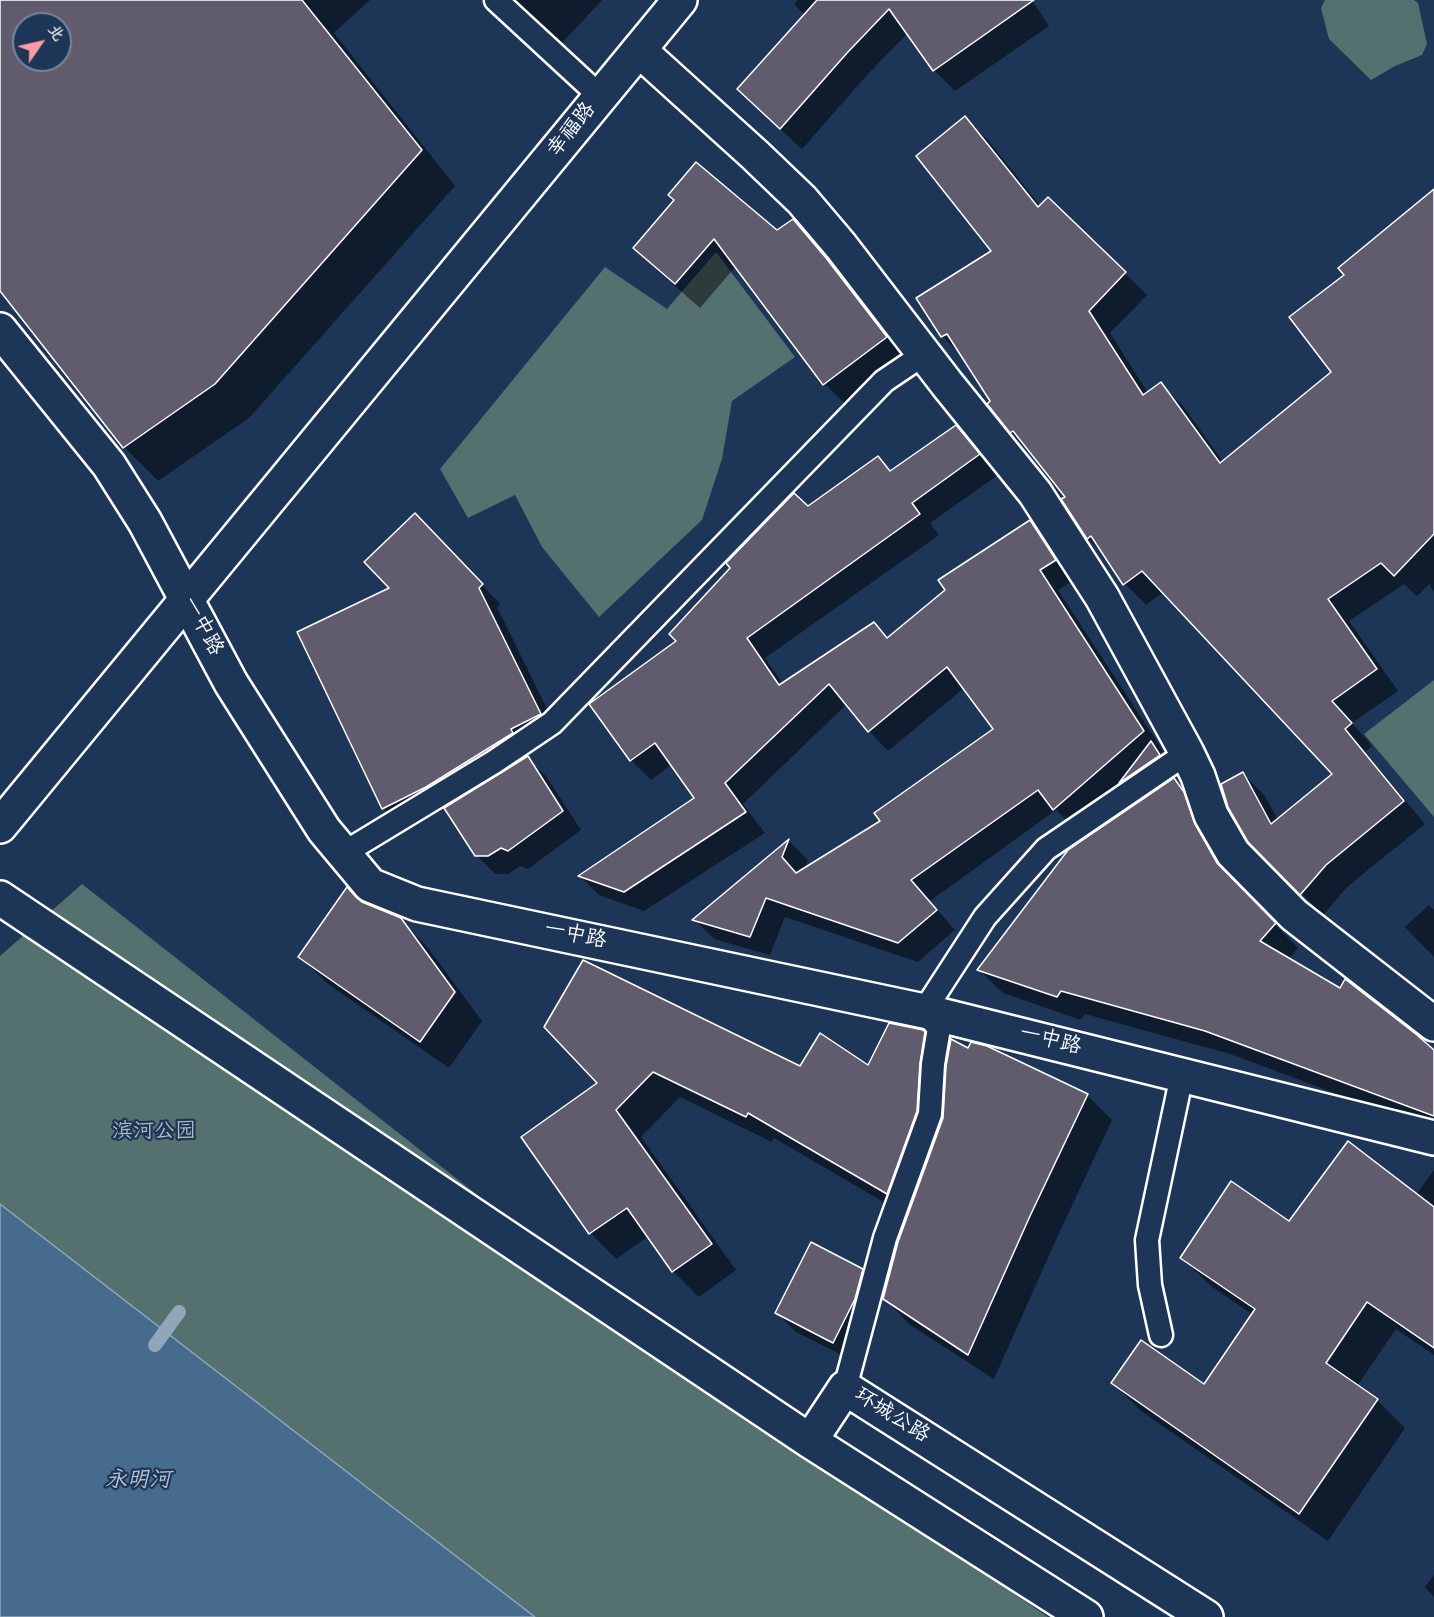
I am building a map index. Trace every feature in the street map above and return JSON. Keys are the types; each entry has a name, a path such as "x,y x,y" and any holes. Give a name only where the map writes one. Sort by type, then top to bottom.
{"street":[{"name":"幸福路","path":"0,826 680,0"},
{"path":"639,50 802,200 841,246 1035,493 1102,597 1187,753 1198,776 1211,815 1233,853 1294,915 1434,1024"},
{"name":"一中路","path":"0,330 109,465 145,522 231,683 324,830 370,885 417,904 924,1011 1434,1138"},
{"path":"0,898 810,1441 1086,1617"},
{"name":"环城公路","path":"810,1441 845,1388 1206,1617"}],"lane":[{"path":"496,0 601,97"},
{"path":"344,853 494,762 552,723 884,381 924,354"},
{"path":"845,1388 885,1238 930,1114 933,1064 939,1028 924,1011 985,917 1046,849 1187,753"},
{"path":"1161,1335 1150,1285 1147,1240 1182,1075"}],"green space":[{"path":"1325,0 1414,0 1418,3 1427,44 1422,55 1395,66 1371,80 1329,39 1321,8"},
{"path":"716,252 795,357 732,401 722,459 702,520 599,617 542,547 515,495 468,518 440,469 605,267 667,309"},
{"path":"1434,680 1434,817 1364,734"},
{"name":"滨河公园","path":"82,884 794,1444 1048,1617 535,1617 0,1204 0,956"}],"water":[{"name":"永明河","path":"0,1204 535,1617 0,1617"}],"building":[{"path":"0,0 302,0 422,150 215,384 123,448 0,291"},
{"path":"817,0 1034,0 933,71 889,9 780,129 737,89"},
{"path":"965,116 1038,207 1048,197 1126,272 1089,311 1143,395 1161,382 1220,463 1331,372 1289,317 1344,275 1338,268 1434,189 1434,534 1394,576 1381,563 1328,599 1377,669 1332,701 1352,723 1345,729 1404,801 1326,865 1300,895 1248,842 1228,807 1221,784 1243,772 1271,824 1332,774 1142,571 1123,585 1091,536 1087,539 1061,499 1065,497 1013,431 1010,433 987,404 990,401 947,334 941,337 916,298 991,251 916,156"},
{"path":"696,162 777,230 793,219 887,337 823,385 714,239 675,284 633,248 674,200 668,195"},
{"path":"956,425 980,454 912,503 920,514 747,638 779,685 874,622 887,638 945,590 938,580 1030,520 1056,560 1040,570 1144,731 1053,810 1038,790 911,880 937,910 898,943 766,898 750,937 692,920 789,839 782,857 796,873 880,821 874,813 993,729 947,667 868,732 829,684 725,783 746,812 624,892 578,876 694,798 655,743 630,761 589,704 676,641 669,634 730,568 726,563 794,493 808,506 878,456 890,471"},
{"path":"415,513 483,584 479,588 541,714 511,729 513,733 426,787 382,809 297,632 389,588 364,562"},
{"path":"1151,741 1160,755 1119,783"},
{"path":"528,756 563,811 508,851 501,848 488,856 475,856 444,808"},
{"path":"1174,778 1184,792 1195,824 1217,863 1276,923 1260,941 1340,988 1345,979 1434,1050 1434,1116 1205,1031 1061,991 1057,997 977,970 1068,850"},
{"path":"347,887 362,902 401,918 455,992 420,1042 298,957"},
{"path":"583,960 800,1066 820,1033 868,1065 889,1023 923,1030 925,1032 920,1063 917,1111 887,1194 748,1113 746,1117 653,1072 616,1110 712,1244 672,1272 627,1208 589,1234 521,1137 597,1083 544,1027"},
{"path":"951,1039 968,1048 971,1042 987,1046 1088,1094 968,1355 883,1299 898,1242 943,1118 946,1066"},
{"path":"1348,1141 1434,1207 1434,1348 1367,1302 1326,1363 1378,1399 1299,1514 1111,1383 1141,1340 1204,1384 1255,1309 1180,1258 1231,1181 1289,1221"},
{"path":"811,1242 863,1269 855,1299 833,1343 775,1313"}],"waterway":[{"path":"155,1345 179,1312"}]}
